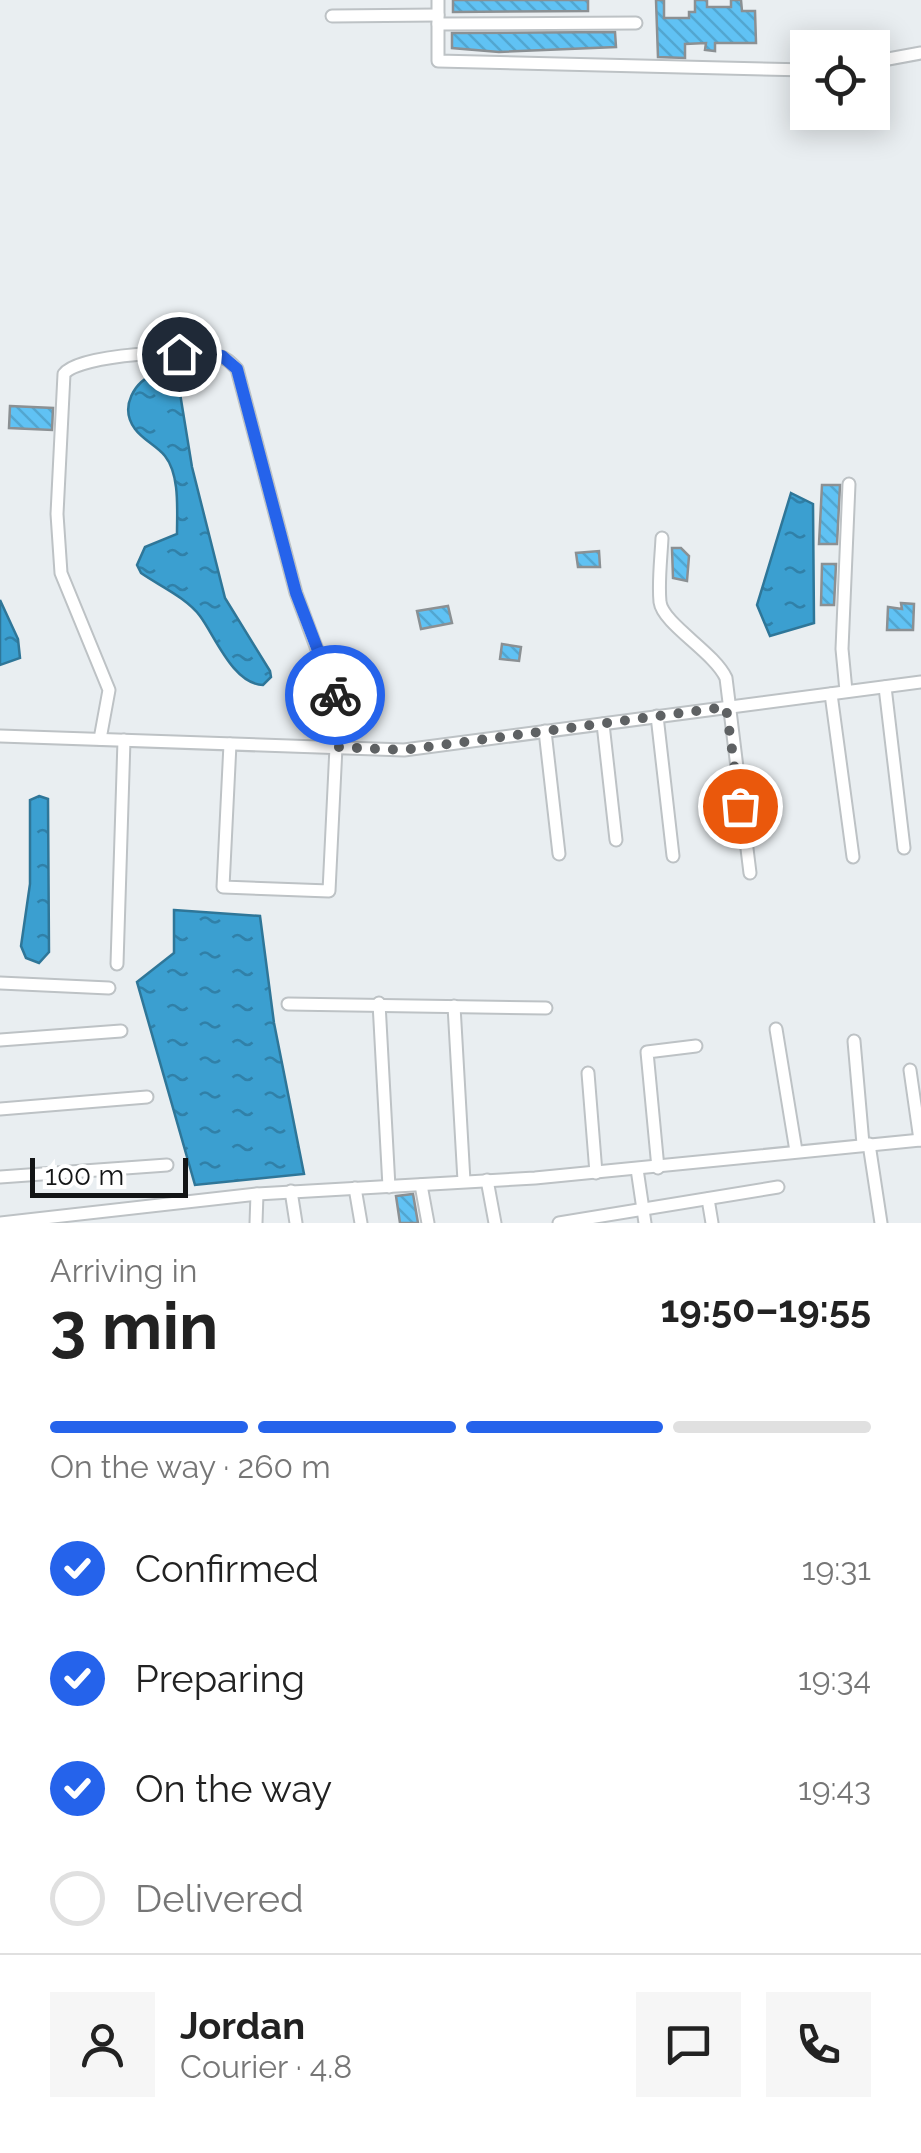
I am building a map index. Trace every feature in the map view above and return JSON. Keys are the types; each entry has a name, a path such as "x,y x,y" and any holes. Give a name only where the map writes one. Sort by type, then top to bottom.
{"street":[{"path":"438,0 438,61 790,70"},
{"path":"332,16 636,23"},
{"path":"890,59 921,53"},
{"path":"100,739 109,690 61,573 57,514 64,374 72,364 146,354 212,354 237,369 296,593 338,706 331,888 325,893 226,890 223,882 230,744"},
{"path":"846,691 842,648 849,484"},
{"path":"662,538 660,603 664,613 720,665 726,678 726,707 750,873"},
{"path":"0,736 404,750 921,682"},
{"path":"885,687 904,848"},
{"path":"831,694 854,856"},
{"path":"657,716 673,856"},
{"path":"603,724 616,840"},
{"path":"545,731 559,854"},
{"path":"118,964 124,740"},
{"path":"0,983 109,988"},
{"path":"288,1004 380,1002 546,1008"},
{"path":"380,1002 389,1187"},
{"path":"454,1006 464,1181"},
{"path":"776,1029 796,1151"},
{"path":"0,1040 122,1031"},
{"path":"854,1041 866,1144 882,1223"},
{"path":"658,1168 646,1052 696,1046"},
{"path":"0,1223 256,1194 658,1168 920,1140 910,1070"},
{"path":"588,1073 596,1172"},
{"path":"0,1109 147,1097"},
{"path":"0,1178 167,1165"},
{"path":"637,1169 644,1217"},
{"path":"488,1180 495,1223"},
{"path":"421,1185 428,1223"},
{"path":"560,1223 644,1217 708,1199 778,1187"},
{"path":"356,1188 361,1223"},
{"path":"291,1192 296,1223"},
{"path":"256,1194 256,1223"},
{"path":"708,1199 712,1223"}],"water":[{"path":"157,373 171,373 178,381 192,467 225,598 270,671 271,677 263,685 243,677 194,609 141,573 137,565 145,547 177,534 177,493 170,464 135,429 128,412 136,388"},
{"path":"791,493 813,504 814,623 770,636 757,605"},
{"path":"0,600 18,639 20,658 0,665"},
{"path":"39,796 48,799 49,952 39,963 26,958 21,946 30,884 30,800"},
{"path":"174,910 260,916 274,1023 304,1174 195,1185 137,982 174,953"}],"building":[{"path":"453,0 588,0 588,11 453,12"},
{"path":"656,0 664,0 664,18 689,18 689,12 695,12 695,0 707,0 707,7 731,7 731,0 741,0 742,11 755,11 756,43 715,43 715,51 705,50 706,43 685,44 685,58 658,57"},
{"path":"615,32 616,47 499,52 452,48 452,33"},
{"path":"10,406 53,408 52,430 9,428"},
{"path":"822,485 840,485 837,544 819,544"},
{"path":"672,548 681,548 689,556 687,581 673,578"},
{"path":"599,551 600,567 578,567 576,553"},
{"path":"822,564 836,564 834,605 821,605"},
{"path":"901,603 914,604 913,630 887,630 888,607 902,609"},
{"path":"448,606 452,623 421,629 417,611"},
{"path":"502,644 521,647 519,661 500,659"},
{"path":"413,1194 418,1223 400,1223 396,1196"}],"way so far":[{"path":"335,695 337,747 404,750 726,707 740,806"}],"route":[{"path":"179,354 222,356 237,369 296,593 335,695"}]}
